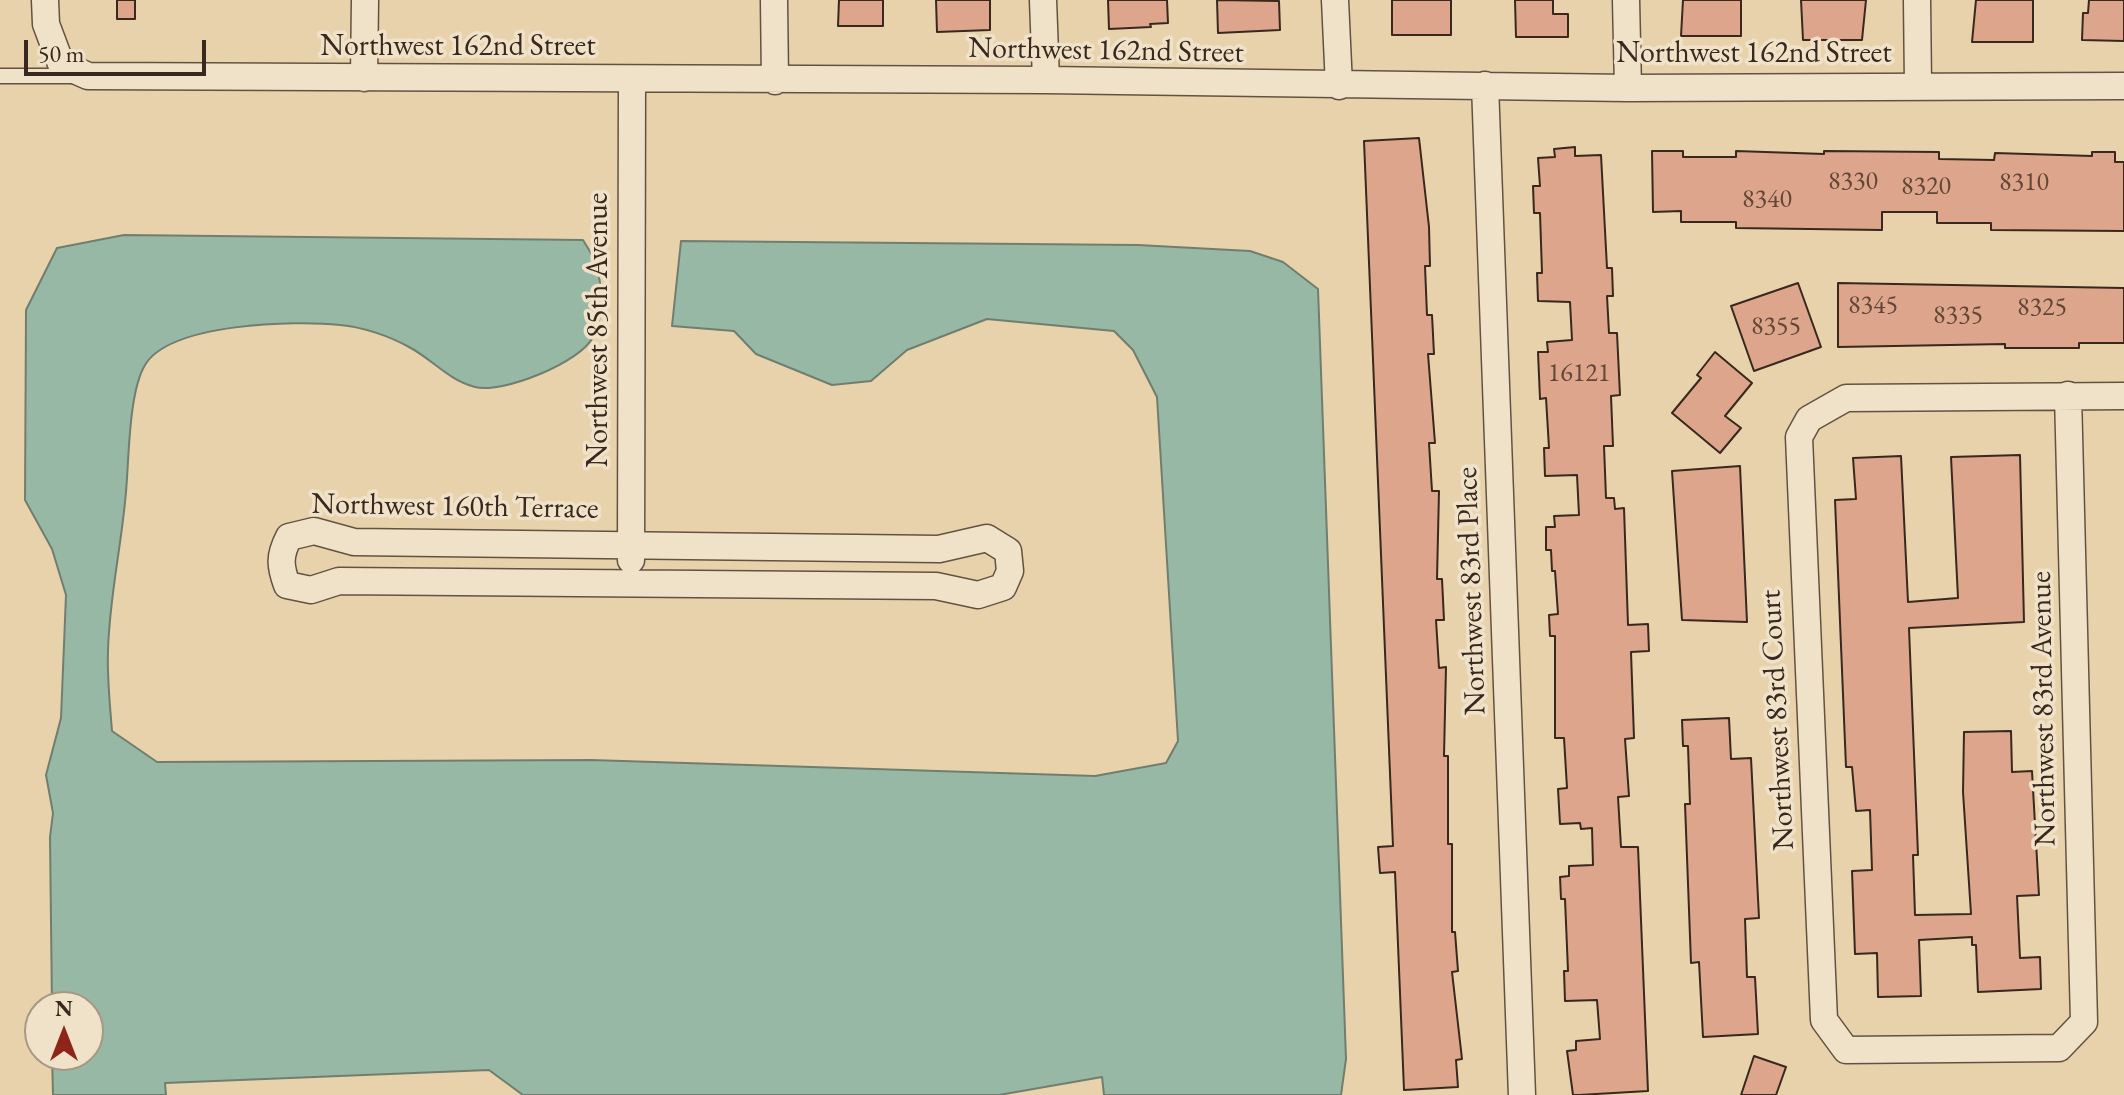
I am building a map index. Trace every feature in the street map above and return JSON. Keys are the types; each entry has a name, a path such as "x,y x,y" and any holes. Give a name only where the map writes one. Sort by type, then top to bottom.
{"street":[{"name":"Northwest 162nd Street","path":"45,0 46,24 61,64 88,76 1046,80 1628,88 2124,86"},
{"path":"364,78 365,0"},
{"path":"774,0 775,81"},
{"path":"1043,0 1046,80"},
{"path":"1335,0 1339,86"},
{"path":"1626,0 1628,88"},
{"path":"1917,0 1918,85"},
{"name":"Northwest 85th Avenue","path":"631,581 632,80"},
{"name":"Northwest 83rd Place","path":"1485,85 1522,1095"},
{"path":"2068,395 2124,396"},
{"name":"Northwest 83rd Court","path":"1824,1020 1799,437 1809,419 1846,398 2068,395"},
{"name":"Northwest 83rd Avenue","path":"1824,1020 1846,1050 2059,1048 2084,1022 2068,395"},
{"name":"Northwest 160th Terrace","path":"314,531 354,542 631,543 939,549 987,538 1008,551 1010,571 1003,587 978,595 936,586 631,581 339,581 311,590 287,585 280,566 289,537 314,531"}],"lane":[{"name":"Northwest 162nd Street","path":"0,76 88,76"}],"shaded area":[{"path":"124,235 583,240 595,262 601,287 598,325 586,347 558,366 504,386 488,388 465,384 393,339 340,325 294,323 235,327 180,340 159,351 145,365 136,389 131,420 125,500 111,608 108,672 112,731 157,762 591,760 1095,776 1166,763 1178,741 1157,397 1133,350 1114,331 987,319 907,350 871,381 832,385 756,354 734,331 672,326 681,241 1138,245 1250,251 1283,262 1318,289 1346,1059 1341,1095 1104,1095 1102,1077 999,1095 523,1095 489,1070 165,1083 166,1095 53,1095 52,1071 104,1071 104,991 52,991 50,837 53,813 46,775 61,718 66,595 52,549 25,500 26,310 57,248"}],"building":[{"path":"117,0 135,0 135,19 117,19"},
{"path":"839,0 883,0 883,26 838,26"},
{"path":"936,0 990,0 990,30 937,32"},
{"path":"1108,0 1167,0 1168,23 1109,29"},
{"path":"1217,0 1279,1 1280,30 1218,33"},
{"path":"1392,0 1451,0 1451,35 1392,35"},
{"path":"1515,0 1553,0 1553,14 1568,14 1568,37 1516,37"},
{"path":"1683,0 1741,0 1741,36 1681,36"},
{"path":"1801,0 1866,0 1862,40 1803,40"},
{"path":"1976,0 2033,0 2033,42 1972,42"},
{"path":"2089,0 2124,0 2124,41 2082,40 2083,13 2088,13"},
{"path":"1419,138 1429,227 1430,266 1425,266 1427,315 1432,315 1434,354 1428,354 1435,443 1429,443 1432,491 1439,491 1437,579 1442,579 1444,620 1436,620 1439,668 1446,667 1444,756 1448,756 1452,932 1455,932 1458,971 1452,972 1462,1059 1456,1060 1458,1087 1404,1090 1395,872 1380,873 1378,847 1393,846 1364,141"},
{"path":"1575,147 1575,156 1601,155 1607,268 1612,268 1613,296 1607,296 1609,333 1617,333 1620,395 1611,396 1613,446 1604,446 1606,498 1614,498 1615,509 1624,508 1628,625 1648,624 1649,651 1631,652 1634,738 1625,739 1629,796 1618,797 1621,847 1638,847 1648,1091 1579,1095 1573,1095 1567,1051 1576,1050 1576,1041 1600,1039 1597,1000 1565,1001 1564,971 1568,971 1565,899 1561,899 1560,877 1569,876 1569,866 1593,865 1592,828 1581,829 1580,823 1560,824 1558,789 1567,788 1564,738 1555,738 1555,636 1550,636 1549,615 1558,614 1555,571 1552,571 1551,550 1546,550 1546,527 1555,527 1554,516 1579,515 1577,475 1545,476 1544,448 1549,448 1546,398 1540,399 1538,352 1548,352 1547,342 1572,340 1570,302 1538,301 1537,273 1542,273 1540,213 1534,213 1533,186 1540,186 1538,158 1555,157 1554,149"},
{"path":"1652,151 1683,151 1683,157 1736,157 1736,151 1824,154 1824,151 1939,152 1939,159 1994,160 1995,153 2092,156 2092,152 2115,152 2115,162 2124,162 2124,231 1991,230 1991,223 1937,223 1937,212 1882,212 1882,230 1736,228 1736,222 1681,222 1681,211 1653,212"},
{"path":"1798,283 1821,347 1754,371 1731,306"},
{"path":"1838,283 2124,288 2124,343 2079,343 2079,348 2005,348 2005,344 1838,347"},
{"path":"1715,352 1752,383 1725,416 1741,428 1720,453 1672,413 1701,378 1697,375"},
{"path":"2020,455 2024,622 1909,628 1918,855 1913,855 1915,915 1971,914 1963,792 1964,732 2011,731 2012,772 2032,771 2039,895 2017,896 2020,958 2040,957 2041,989 1978,992 1976,945 1972,945 1972,937 1919,940 1921,996 1878,997 1877,953 1855,954 1852,871 1872,870 1870,810 1856,811 1852,767 1846,767 1835,500 1856,499 1853,458 1901,456 1908,602 1958,598 1951,457"},
{"path":"1740,466 1747,622 1682,620 1672,471"},
{"path":"1729,718 1731,759 1751,758 1759,918 1745,919 1747,977 1755,977 1758,1034 1703,1037 1699,962 1691,963 1685,804 1690,804 1688,746 1683,746 1682,720"},
{"path":"1754,1056 1786,1067 1776,1095 1741,1095"}]}
